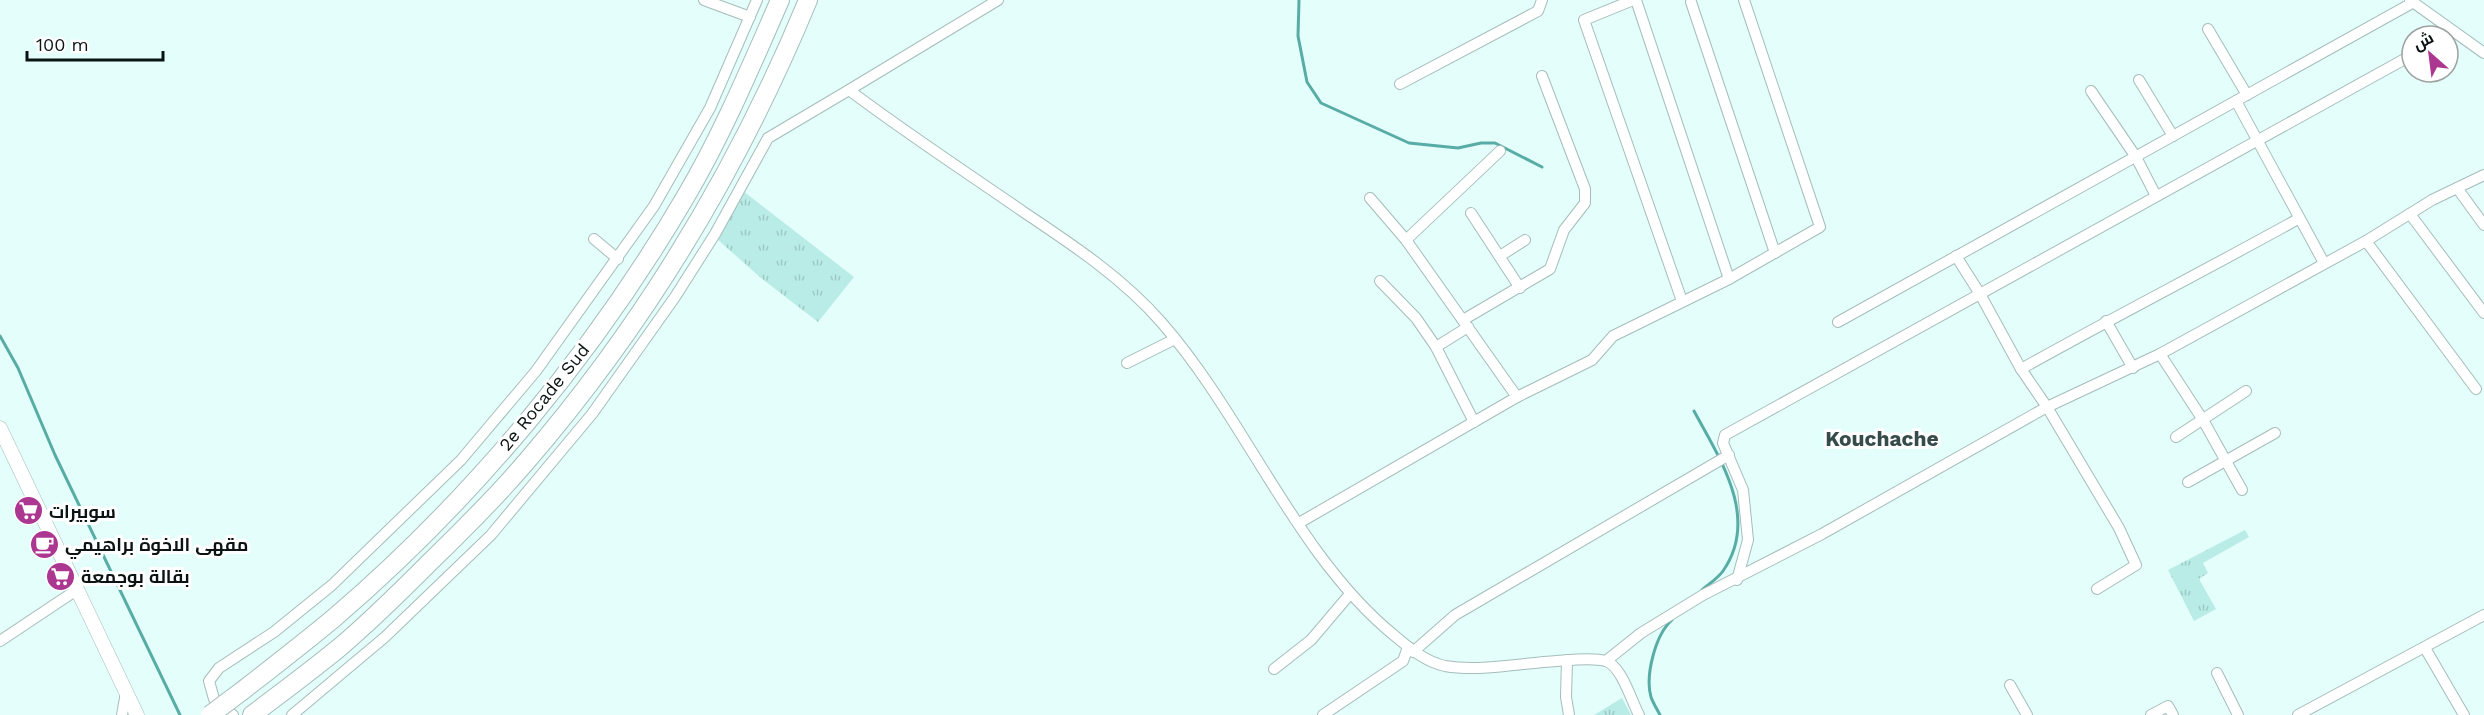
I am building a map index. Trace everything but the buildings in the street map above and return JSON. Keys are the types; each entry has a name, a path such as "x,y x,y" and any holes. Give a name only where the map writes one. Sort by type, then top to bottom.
{"highway":[{"name":"2e Rocade Sud","path":"210,715 334,618 434,524 494,460 568,369 646,260 686,196 717,139 780,0"},
{"name":"2e Rocade Sud","path":"252,715 340,647 391,600 526,463 572,404 635,320 710,201 764,101 808,0"}],"street":[{"path":"704,0 750,17"},
{"path":"233,715 214,699 209,681 219,668 274,632 332,585 460,460 536,371 618,259 654,206 710,108 756,0"},
{"path":"292,715 385,637 491,535 592,414 675,297 715,234 768,138 998,0"},
{"path":"1400,84 1538,11 1542,0"},
{"path":"1682,301 1584,20 1634,0 1729,279"},
{"path":"1299,523 1517,397 1592,360 1613,336 1729,279 1820,227 1744,0"},
{"path":"1838,322 2412,1 2438,24"},
{"path":"1691,2 1774,254"},
{"path":"2208,29 2247,95"},
{"path":"2460,40 2484,53"},
{"path":"1737,580 1748,540 1743,490 1723,443 1725,435 2400,62"},
{"path":"1436,347 1465,324 1544,274 1553,264 1564,230 1585,203 1586,196 1542,76"},
{"path":"2139,80 2172,136"},
{"path":"849,90 1118,280 1175,339 1204,375 1299,523 1350,594 1411,649 1443,666 1467,667 1567,660 1606,661 1617,670 1639,715"},
{"path":"2091,91 2136,157 2156,196"},
{"path":"2236,101 2298,219 2324,263"},
{"path":"1406,240 1500,151"},
{"path":"1606,661 1671,613 1737,580 2047,407 2160,354 2366,241 2457,188 2484,176"},
{"path":"2457,188 2484,225"},
{"path":"1370,198 1406,240 1517,397"},
{"path":"1471,213 1521,288"},
{"path":"2410,214 2484,314"},
{"path":"2021,369 2298,219"},
{"path":"594,239 618,259"},
{"path":"1500,256 1525,240"},
{"path":"2366,241 2476,389"},
{"path":"1956,256 1980,294 2021,369 2047,407 2119,528 2136,565 2097,589"},
{"path":"1380,281 1416,318 1436,347 1474,422"},
{"path":"2106,321 2133,368"},
{"path":"1127,363 1175,339"},
{"path":"2160,354 2203,420 2242,490"},
{"path":"2176,437 2246,391"},
{"path":"0,428 137,715"},
{"path":"2188,482 2274,433"},
{"path":"1323,715 1376,682 1403,661 1411,649 1455,615 1729,455"},
{"path":"0,641 78,590"},
{"path":"1274,669 1299,651 1350,594"},
{"path":"2298,715 2484,615"},
{"path":"2425,648 2464,715"},
{"path":"1567,660 1566,697 1569,715"},
{"path":"2217,673 2238,715"},
{"path":"2010,685 2027,715"},
{"path":"122,715 127,690"},
{"path":"2151,715 2168,706 2173,715"}],"green space":[{"path":"743,191 854,277 818,322 761,278 717,239"},
{"path":"2245,530 2249,537 2203,563 2208,573 2199,579 2216,609 2194,621 2168,570"},
{"path":"1622,698 1631,715 1594,715"}],"waterway":[{"path":"1299,0 1298,36 1307,82 1321,103 1409,143 1458,148 1481,143 1495,143 1542,167"},
{"path":"0,336 18,368 55,455 180,715"},
{"path":"1694,411 1715,449 1732,489 1737,510 1738,530 1733,551 1723,571 1702,590"},
{"path":"1660,715 1651,697 1649,678 1656,645 1672,620"}],"place":[{"name":"سوبيرات","path":"28,511"},
{"name":"مقهى الاخوة براهيمي","path":"44,544"},
{"name":"بقالة بوجمعة","path":"60,576"}],"district":[{"name":"Kouchache","path":"1882,438"}]}
